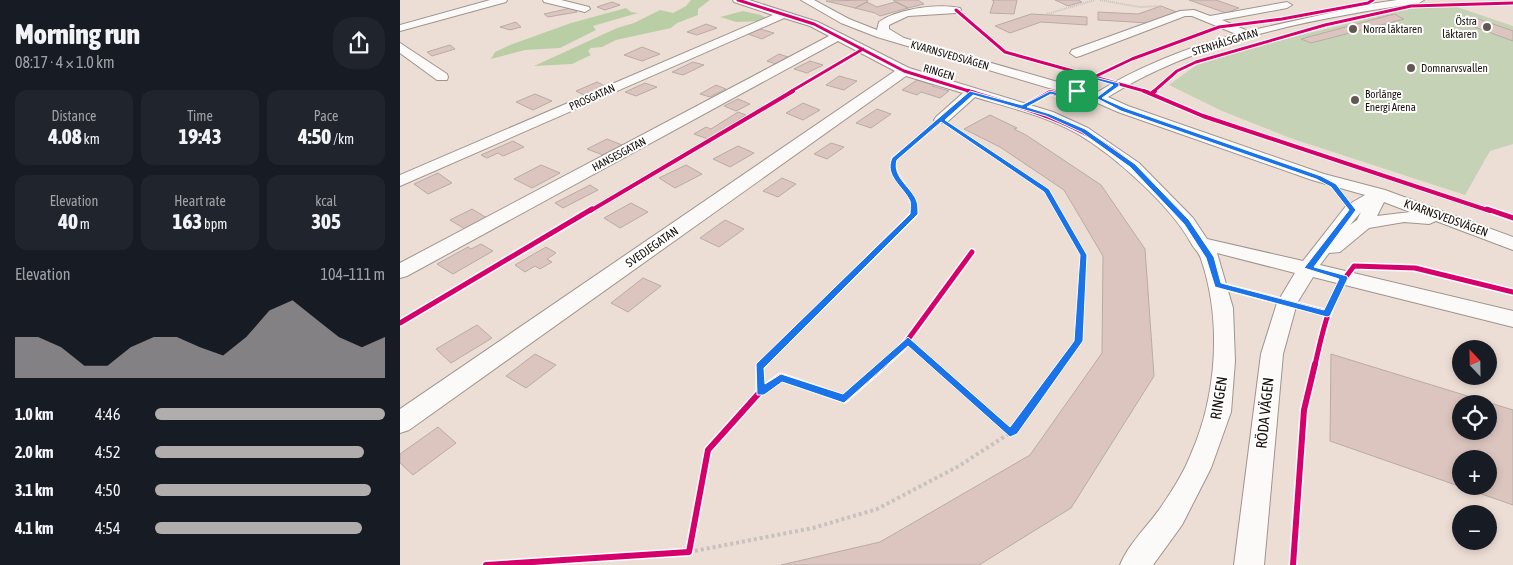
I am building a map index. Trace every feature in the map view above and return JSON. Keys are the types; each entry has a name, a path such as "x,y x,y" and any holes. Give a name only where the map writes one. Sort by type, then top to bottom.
{"street":[{"path":"400,28 502,0"},
{"path":"548,0 585,9"},
{"name":"RINGEN","path":"738,0 814,24 904,72 1048,115 1083,130 1110,147 1143,175 1187,222 1210,257 1223,308 1224,360 1219,412 1202,460 1172,515 1135,565"},
{"name":"KVARNSVEDSVÄGEN","path":"806,0 823,11 862,28 913,45 1098,98 1123,109 1318,177 1379,194 1513,244"},
{"path":"913,45 883,31 883,24 889,19 922,10 956,10 936,0"},
{"name":"STENHÅLSGATAN","path":"1098,98 1151,68 1179,56 1245,34 1362,8 1419,0"},
{"path":"1211,19 1287,5"},
{"path":"1076,53 1184,13 1194,13 1245,34"},
{"name":"PROSGATAN","path":"400,181 784,14"},
{"name":"HANSESGATAN","path":"400,271 838,36"},
{"path":"400,47 442,77"},
{"name":"SVEDJEGATAN","path":"400,422 904,72"},
{"path":"941,120 972,93"},
{"name":"KVARNSVEDSVÄGEN","path":"1098,98 1128,102 1157,110 1327,169 1379,194"},
{"path":"1318,177 1334,186 1358,216 1450,219"},
{"name":"RÖDA VÄGEN","path":"1250,565 1272,354 1287,303 1308,268 1379,194"},
{"path":"1200,243 1513,319"}],"path":[{"path":"1047,14 1095,0"},
{"path":"1100,0 1140,7 1163,6 1184,13"},
{"path":"680,552 689,552 813,528 877,509 959,466 1013,430 1078,341 1084,255 1047,191 941,120"},
{"path":"914,332 906,342 1010,433"},
{"path":"689,552 691,543"}],"green space":[{"path":"691,0 710,0 698,9 698,15 677,23 671,28 616,40 602,47 591,48 588,51 591,55 572,64 534,66 660,10 673,13 686,6"},
{"name":"Borlänge Energi Arena","path":"1451,5 1513,26 1513,144 1490,151 1465,195 1290,138 1222,111 1169,85 1195,66 1248,48 1415,7"},
{"path":"626,8 631,12 638,13 593,26 596,30 560,48 525,50 491,59 495,52 510,45 571,23"},
{"path":"743,11 766,18 764,21 736,22 720,17"}],"building":[{"path":"868,0 855,8 826,1"},
{"path":"893,0 918,0 924,4 908,8"},
{"path":"992,0 1017,0 1014,14 990,13 994,1"},
{"path":"1055,0 1078,0 1082,2 1068,6"},
{"path":"1189,0 1216,0 1239,8 1226,13"},
{"path":"612,2 620,5 605,10 597,7"},
{"path":"867,2 877,7 895,2 908,8 880,16 855,8"},
{"path":"1161,6 1179,13 1149,23 1098,20 1098,12 1138,14"},
{"path":"571,8 577,12 548,17 544,14"},
{"path":"1031,14 1087,17 1087,25 1041,22 1010,33 995,26"},
{"name":"Norra läktaren","path":"1394,14 1404,19 1311,43 1301,39"},
{"name":"Östra läktaren","path":"1476,18 1513,31 1513,41 1461,22"},
{"path":"516,22 521,27 510,30 500,27"},
{"path":"706,24 717,28 697,35 687,32"},
{"path":"760,29 774,33 762,39 748,34"},
{"path":"450,45 455,49 432,56 427,52"},
{"path":"642,47 660,54 642,61 624,55"},
{"path":"779,54 788,57 776,64 767,61"},
{"path":"810,61 823,65 807,73 794,69"},
{"path":"693,62 704,65 683,75 672,72"},
{"path":"839,76 857,81 844,90 826,85"},
{"path":"917,80 949,91 940,98 921,92 917,95 902,90"},
{"path":"597,82 605,86 584,95 576,91"},
{"path":"645,83 657,87 636,96 625,92"},
{"path":"716,85 726,89 710,97 700,94"},
{"path":"535,94 552,101 533,110 516,102"},
{"path":"738,99 750,104 736,111 724,106"},
{"path":"803,103 820,110 803,120 786,113"},
{"path":"877,109 891,114 871,128 856,123"},
{"path":"738,112 746,115 708,139 694,134 706,127 711,129"},
{"path":"990,115 1017,128 1014,129 1101,185 1145,249 1154,376 1071,508 979,565 781,565 880,542 1030,455 1102,353 1103,256 1064,190 1000,147 964,129"},
{"path":"607,139 622,145 603,155 587,149"},
{"path":"513,141 524,147 503,156 498,153 487,158 481,155"},
{"path":"831,143 844,147 827,159 814,154"},
{"path":"738,146 754,153 730,167 713,159"},
{"path":"541,165 560,173 532,188 514,179"},
{"path":"686,165 702,174 675,188 659,178"},
{"path":"438,173 452,183 428,194 414,184"},
{"path":"782,178 796,184 778,197 763,191"},
{"path":"590,185 598,190 563,208 555,203"},
{"path":"631,203 648,212 620,228 604,218"},
{"path":"472,209 487,218 465,229 450,220"},
{"path":"725,220 744,229 719,247 700,238"},
{"path":"481,244 493,251 453,274 437,264 468,247 471,249"},
{"path":"546,247 556,253 547,259 552,262 540,269 535,266 525,272 515,265"},
{"path":"643,278 661,286 628,312 611,303"},
{"path":"477,325 492,338 451,363 436,349"},
{"path":"535,354 556,365 526,388 506,376"},
{"path":"1331,354 1464,395 1452,395 1452,440 1497,440 1497,405 1513,410 1513,505 1484,495 1497,495 1497,450 1452,450 1452,484 1330,441"},
{"path":"438,427 456,443 413,475 400,463 400,454"}],"cycle path":[{"path":"738,0 814,24 904,71 1048,115 1083,131 1133,166 1187,222 1210,257 1218,285 1327,313"},
{"path":"1023,107 1050,92 1067,97 1092,78 1132,59 1219,27 1282,19 1368,3 1373,0"},
{"path":"1152,93 1177,71 1196,62 1325,25 1411,6 1513,3"},
{"path":"956,10 1005,52 1152,93 1203,116 1513,218"},
{"path":"400,323 863,49"},
{"path":"486,565 689,552 708,450 760,392 760,367 914,214 914,202 894,171 894,159 941,120"},
{"path":"760,392 781,377 844,399 901,349 972,252"},
{"path":"1293,565 1304,410 1327,313 1344,278 1354,266 1415,268 1513,292"}],"place":[{"name":"Östra läktaren","path":"1487,27"},
{"name":"Norra läktaren","path":"1353,29"},
{"name":"Domnarvsvallen","path":"1411,68"},
{"name":"Borlänge Energi Arena","path":"1355,100"}],"route":[{"path":"1077,91 1067,97 1050,92 1023,107 972,93 894,159 892,166 895,175 914,202 914,214 760,367 760,392 781,377 844,399 901,349 908,340 1010,433 1078,341 1084,255 1047,191 990,150 941,120 972,93 1048,115 1083,130 1110,147 1143,175 1187,222 1210,257 1218,285 1327,313 1344,278 1308,268 1352,210 1346,199 1334,186 1318,177 1123,109 1098,98 1118,85 1092,78 1077,91"}]}
